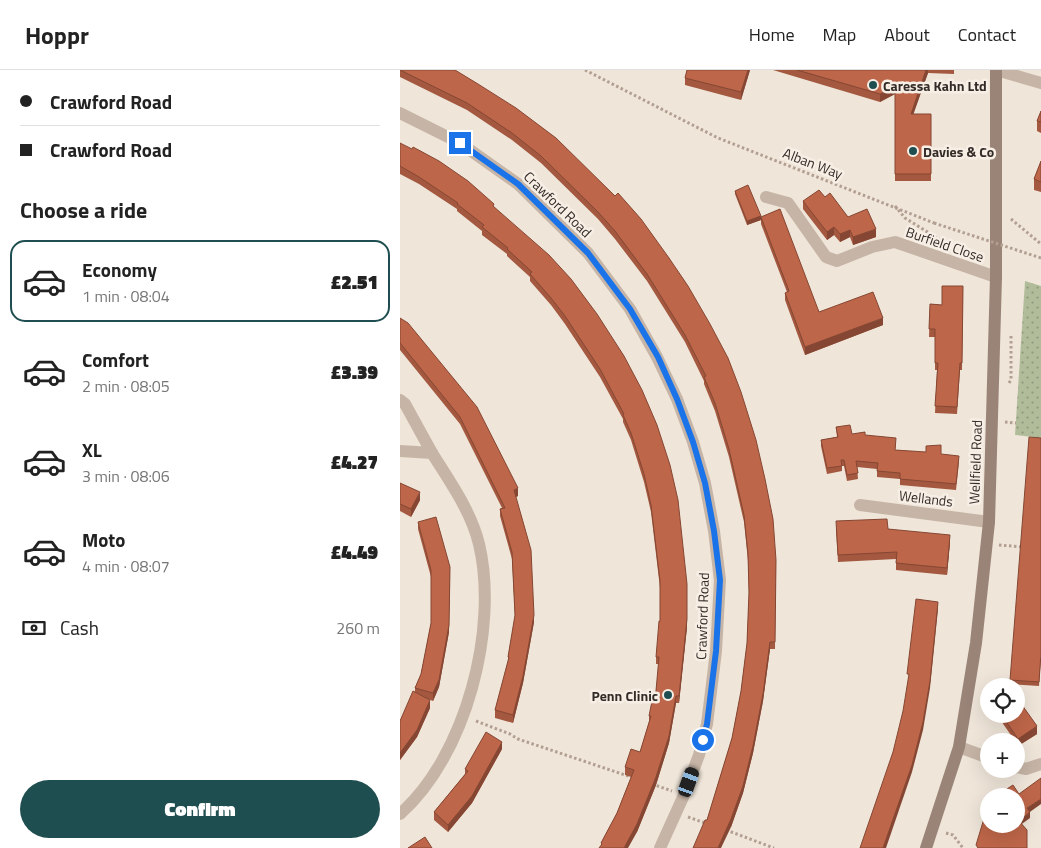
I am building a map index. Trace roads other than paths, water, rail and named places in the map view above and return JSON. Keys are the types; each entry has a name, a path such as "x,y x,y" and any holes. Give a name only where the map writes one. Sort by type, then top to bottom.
{"main road":[{"name":"Wellfield Road","path":"926,848 959,747 976,643 989,522 996,277 996,70"}],"street":[{"path":"996,70 1041,83"},
{"name":"Crawford Road","path":"400,113 460,143 518,184 588,253 630,309 658,357 677,399 693,442 705,483 714,531 720,580 716,651 707,724 699,755 677,813 660,848"},
{"name":"Burfield Close","path":"766,198 788,203 826,257 837,261 872,247 895,242 996,277"},
{"path":"400,400 405,404 432,453 465,506 479,544 484,583 484,634 475,679 463,716 443,759 425,785 400,814"},
{"path":"400,451 432,453"},
{"name":"Wellands","path":"860,505 989,522"},
{"path":"959,747 980,755"},
{"path":"1025,769 1041,764"}],"place":[{"name":"Caressa Kahn Ltd","path":"873,85"},
{"name":"Davies & Co","path":"913,151"},
{"name":"Penn Clinic","path":"668,695"}]}
